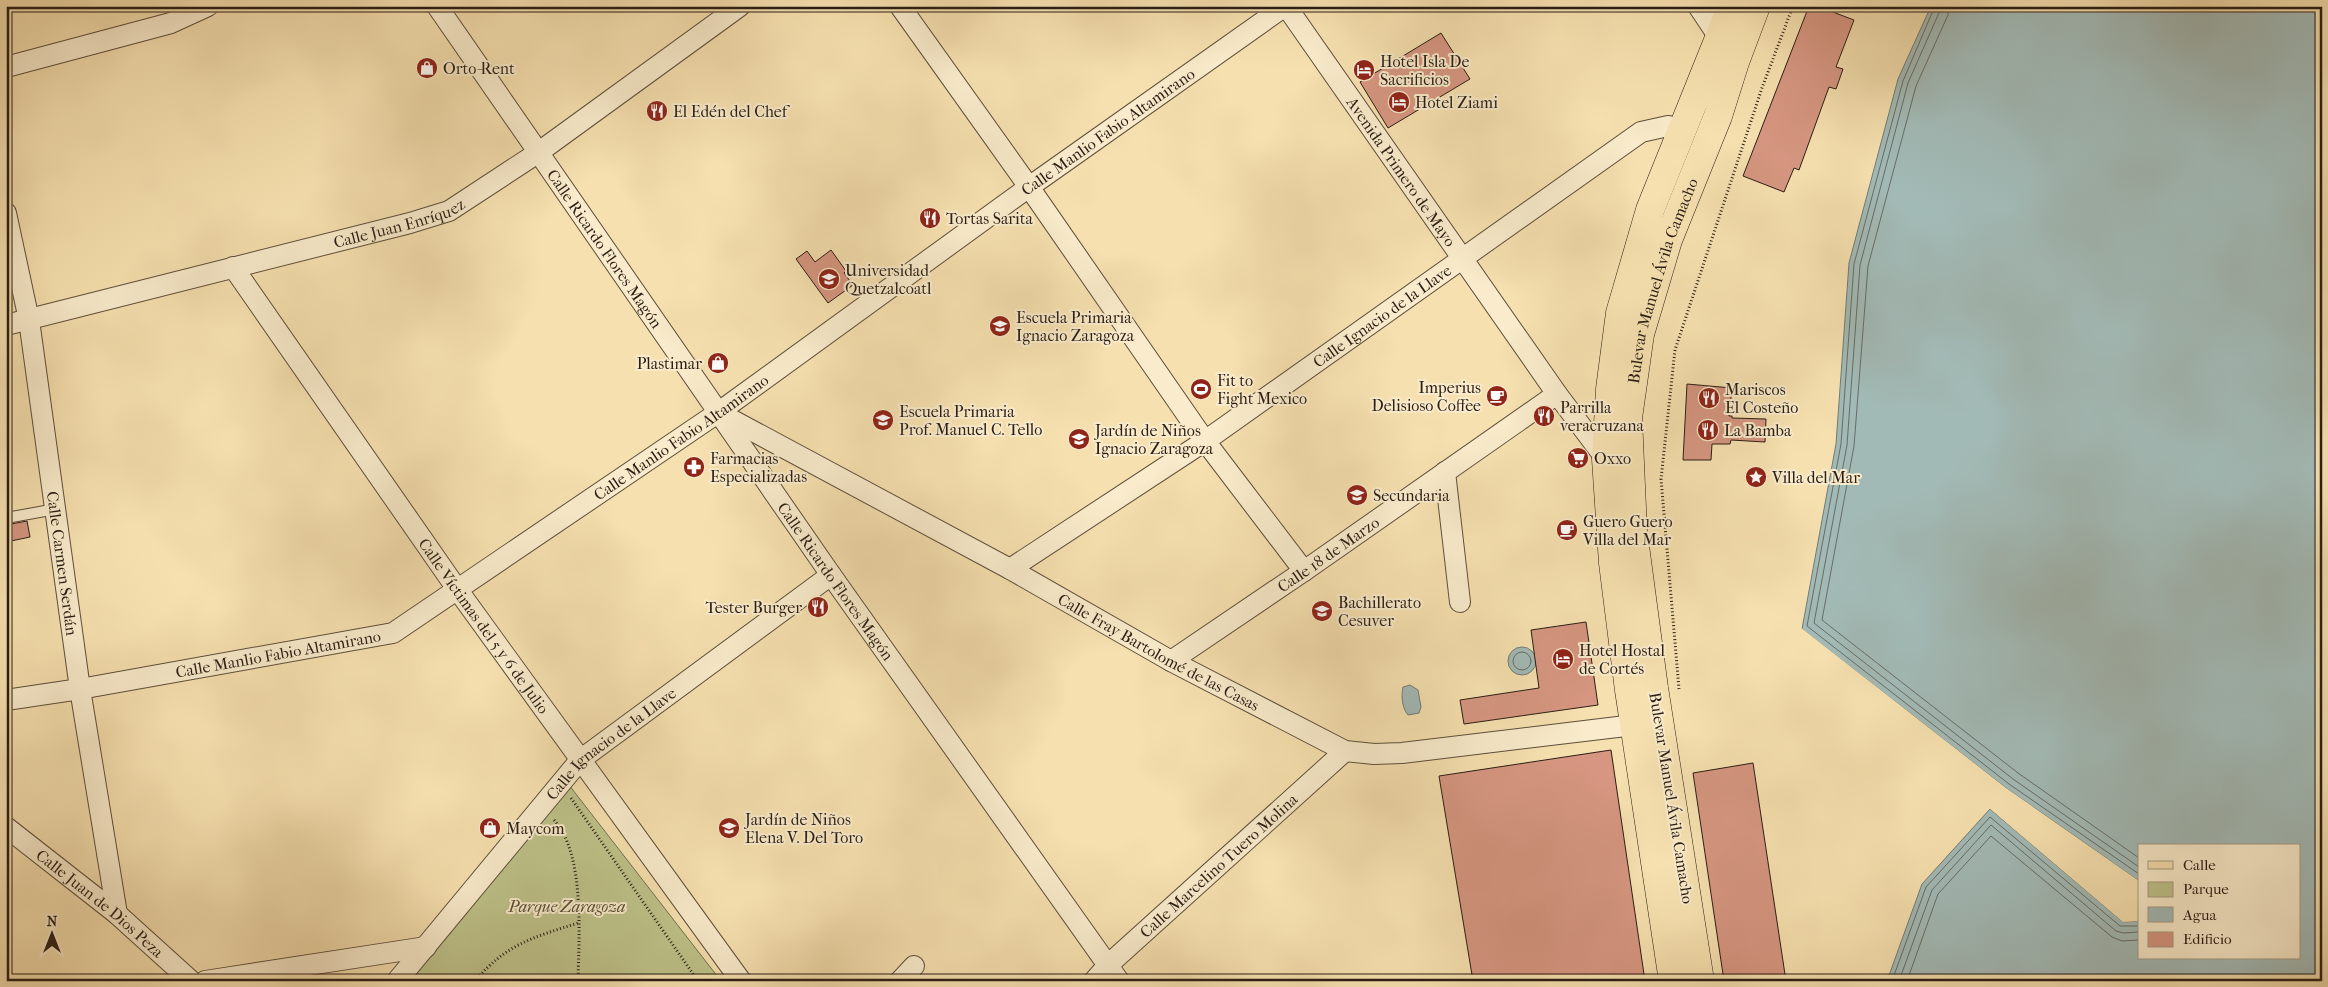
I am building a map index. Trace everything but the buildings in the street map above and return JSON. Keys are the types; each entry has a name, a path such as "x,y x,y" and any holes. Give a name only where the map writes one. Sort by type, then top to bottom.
{"main road":[{"name":"Bulevar Manuel Ávila Camacho","path":"1674,981 1634,725 1613,563 1606,458 1610,389 1620,313 1650,210 1732,6"},
{"name":"Bulevar Manuel Ávila Camacho","path":"1700,981 1654,688 1634,541 1628,418 1640,334 1668,240 1718,116 1735,62 1756,6"}],"street":[{"path":"6,67 171,23 208,6"},
{"name":"Calle Ricardo Flores Magón","path":"437,6 540,152 831,575 1113,973"},
{"name":"Calle Juan Enríquez","path":"6,325 233,266 410,224 449,211 540,152 740,6"},
{"path":"900,6 1029,187 1205,441 1304,571"},
{"name":"Calle Manlio Fabio Altamirano","path":"6,700 80,689 393,633 719,412 1029,187 1286,6"},
{"name":"Avenida Primero de Mayo","path":"1286,6 1558,394 1606,458"},
{"path":"1698,6 1735,62"},
{"name":"Calle Ignacio de la Llave","path":"1010,569 1205,441 1641,132 1668,126 1683,130"},
{"name":"Calle Carmen Serdán","path":"6,213 29,320 80,689 117,914"},
{"name":"Calle Víctimas del 5 y 6 de Julio","path":"233,266 457,589 741,981"},
{"name":"Calle 18 de Marzo","path":"1171,661 1558,394"},
{"name":"Calle Fray Bartolomé de las Casas","path":"719,412 1010,569 1171,661 1345,751 1402,754 1634,725"},
{"path":"1445,472 1460,602"},
{"name":"Calle Ignacio de la Llave","path":"397,981 580,760 831,575"},
{"name":"Calle Marcelino Tuero Molina","path":"1094,981 1113,973 1345,751"},
{"name":"Calle Juan de Dios Peza","path":"6,827 117,914 192,981"},
{"path":"205,981 426,947"},
{"path":"900,981 914,966"}],"lane":[{"path":"6,518 56,509"}],"path":[{"path":"1679,694 1661,479 1675,350 1762,88 1794,6"},
{"path":"568,793 698,980"},
{"path":"550,815 564,830 573,854 578,923 578,981"},
{"path":"475,981 489,964 509,948 578,923"},
{"path":"664,981 698,980"},
{"path":"455,981 464,981"}],"green space":[{"name":"Parque Zaragoza","path":"569,785 721,981 409,981"}],"water":[{"path":"1931,6 2322,6 2322,981 1887,981 1922,884 1990,809 2123,922 2138,921 2138,960 2300,960 2300,844 2138,844 2138,880 2006,788 1802,629 1836,444 1849,263 1898,79"},
{"path":"1522,647 1532,651 1536,661 1532,671 1522,675 1512,671 1508,661 1512,651"},
{"path":"1410,685 1418,690 1421,707 1419,713 1408,715 1403,705 1402,694 1403,687"}],"pier":[{"path":"1800,627 2006,788 2138,880 2138,882 2005,790 1800,631"},
{"path":"1988,807 1991,807 2124,919 2138,918 2138,921 2123,922"}],"place":[{"name":"Orto-Rent","path":"427,68"},
{"name":"Hotel Isla De Sacrificios","path":"1364,70"},
{"name":"Hotel Ziami","path":"1399,102"},
{"name":"El Edén del Chef","path":"657,111"},
{"name":"Tortas Sarita","path":"930,218"},
{"name":"Universidad Quetzalcoatl","path":"829,279"},
{"name":"Escuela Primaria Ignacio Zaragoza","path":"1000,326"},
{"name":"Plastimar","path":"718,363"},
{"name":"Fit to Fight Mexico","path":"1201,389"},
{"name":"Imperius Delisioso Coffee","path":"1497,396"},
{"name":"Mariscos El Costeño","path":"1709,398"},
{"name":"Parrilla veracruzana","path":"1544,416"},
{"name":"Escuela Primaria Prof. Manuel C. Tello","path":"883,420"},
{"name":"La Bamba","path":"1708,430"},
{"name":"Jardín de Niños Ignacio Zaragoza","path":"1079,439"},
{"name":"Oxxo","path":"1578,458"},
{"name":"Farmacias Especializadas","path":"694,467"},
{"name":"Villa del Mar","path":"1756,477"},
{"name":"Secundaria","path":"1357,495"},
{"name":"Guero Guero Villa del Mar","path":"1567,530"},
{"name":"Tester Burger","path":"818,607"},
{"name":"Bachillerato Cesuver","path":"1322,611"},
{"name":"Hotel Hostal de Cortés","path":"1563,659"},
{"name":"Maycom","path":"490,828"},
{"name":"Jardín de Niños Elena V. Del Toro","path":"729,828"}]}
